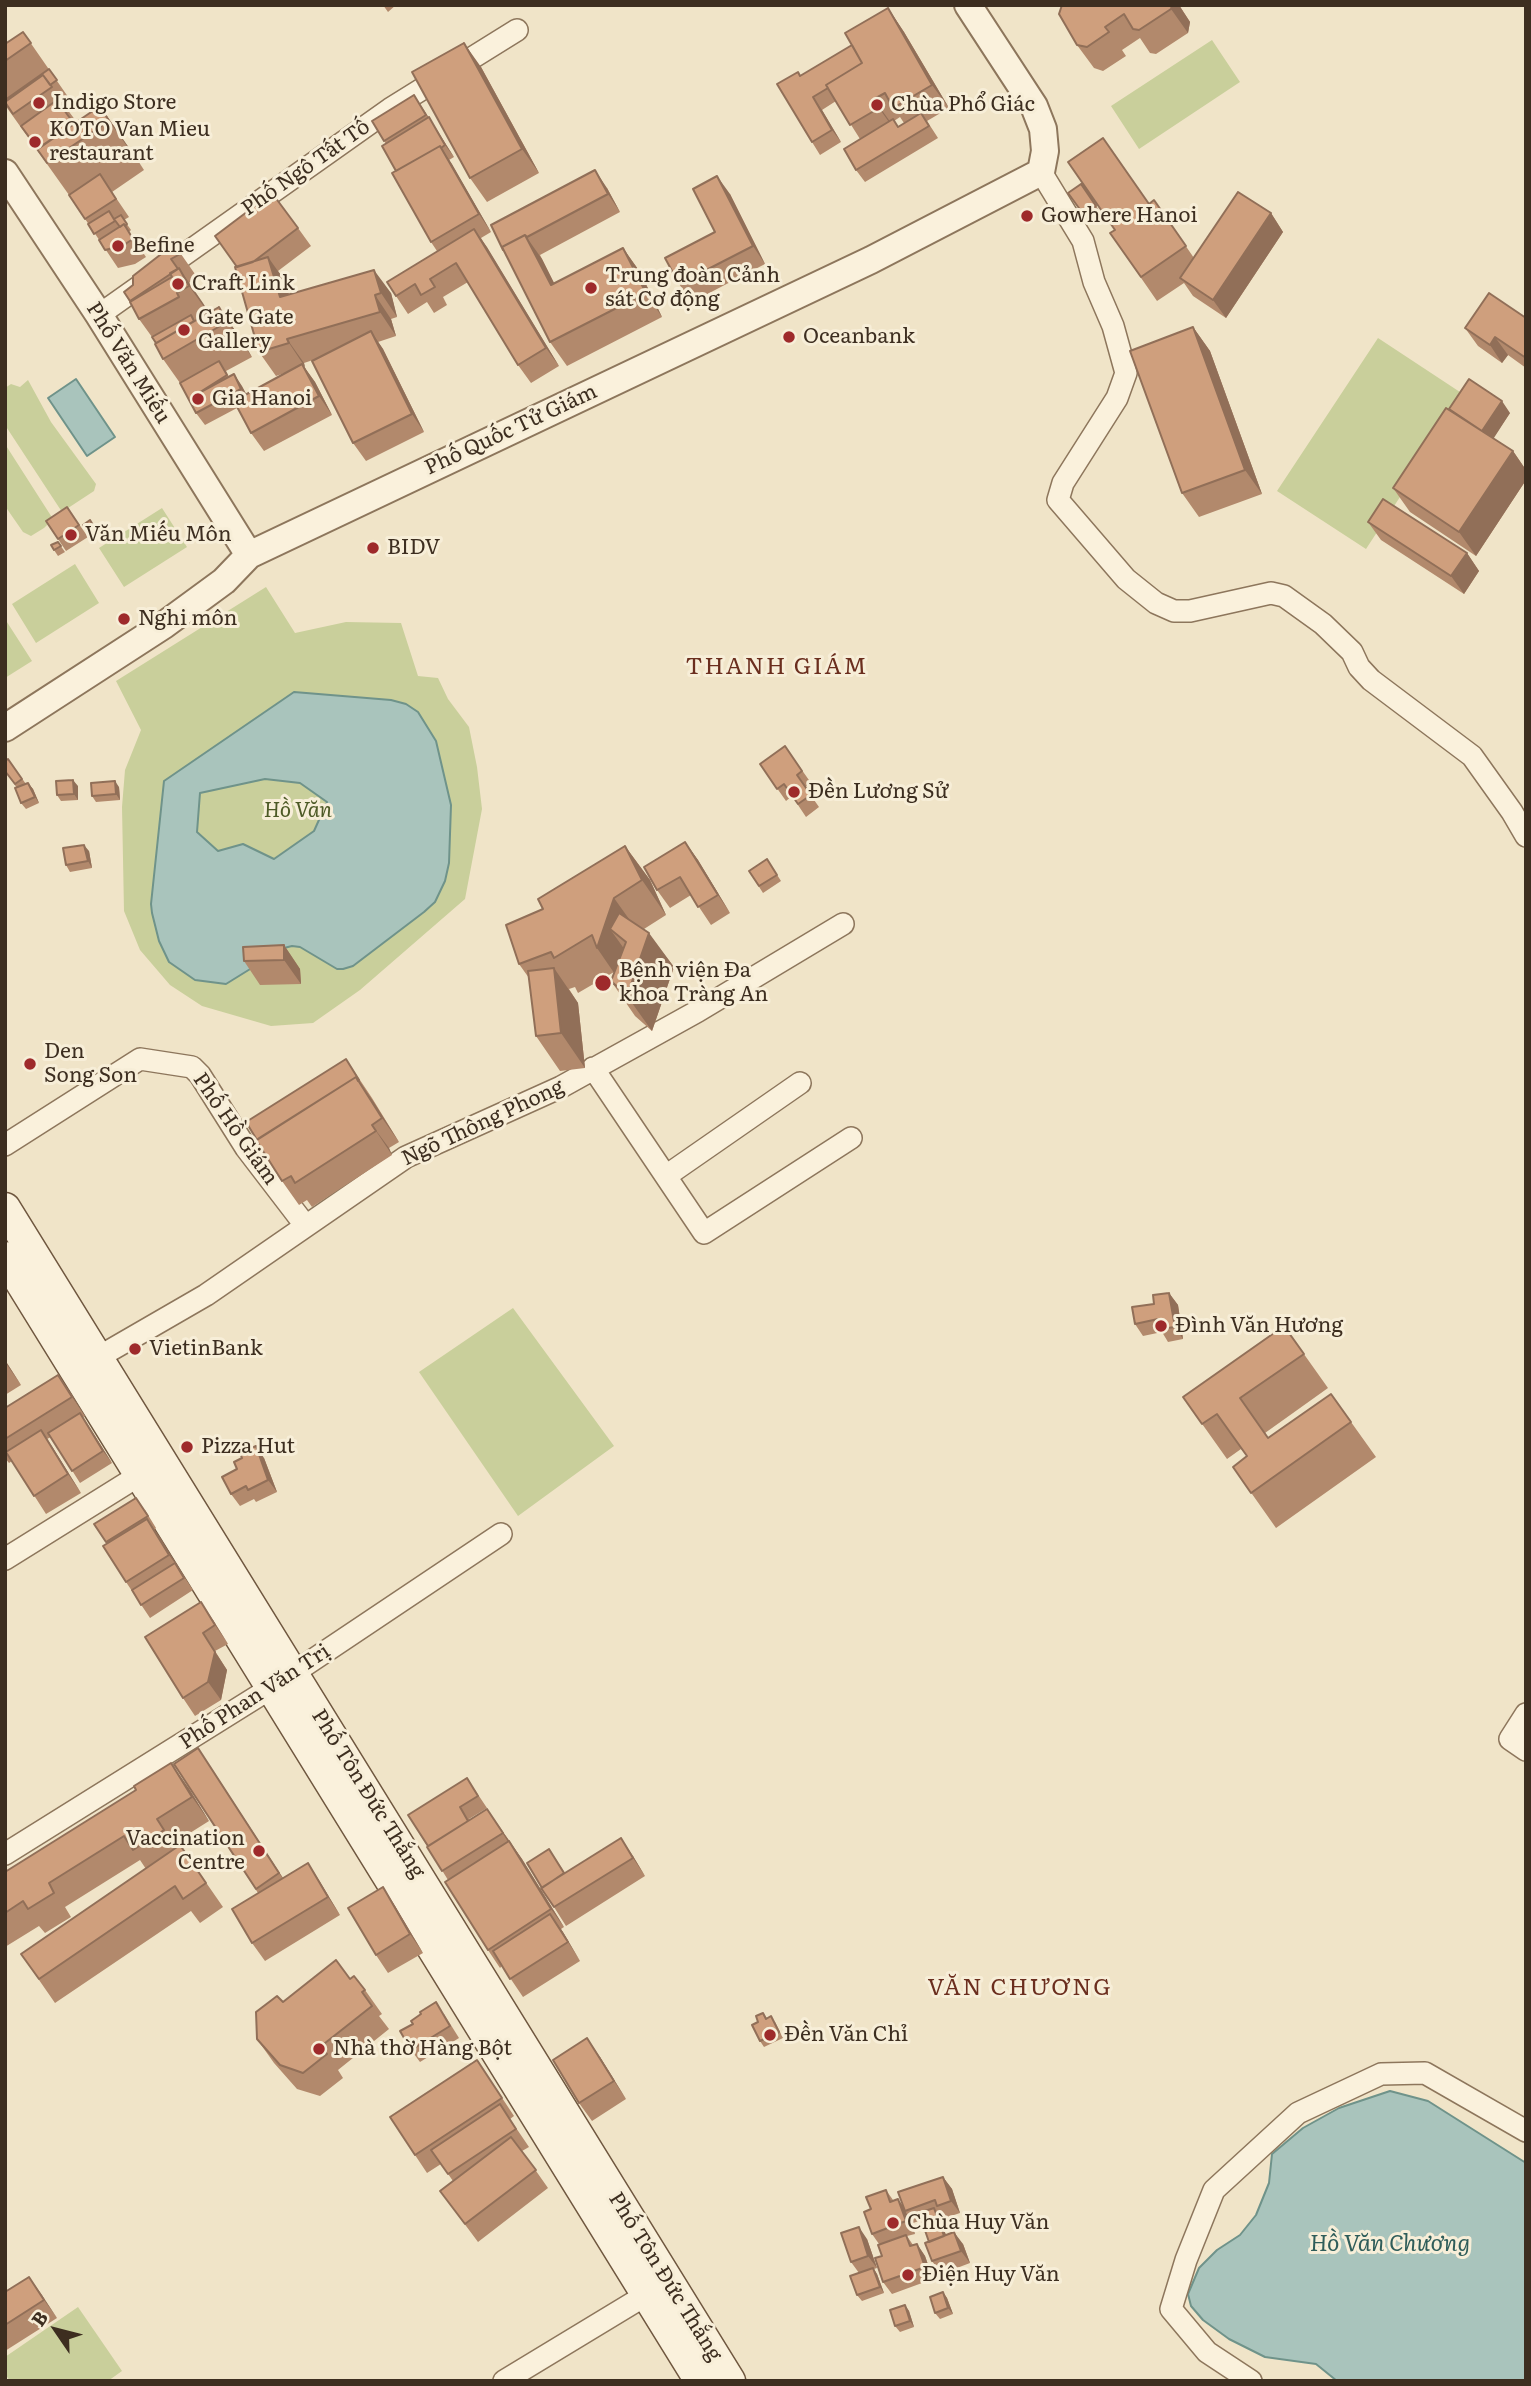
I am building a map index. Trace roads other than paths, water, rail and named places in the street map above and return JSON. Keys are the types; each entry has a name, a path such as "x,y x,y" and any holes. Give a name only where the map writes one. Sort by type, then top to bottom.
{"main road":[{"name":"Phố Tôn Đức Thắng","path":"5,1208 11,1245 282,1680 378,1857 657,2289 730,2381"},
{"name":"Phố Tôn Đức Thắng","path":"11,1245 97,1359 151,1468"},
{"name":"Phố Tôn Đức Thắng","path":"657,2289 700,2381"}],"street":[{"path":"968,5 1034,106 1043,129 1045,151 1041,172 1083,241 1094,282 1113,326 1126,373 1117,398 1063,482 1058,500 1126,579 1156,603 1174,611 1190,611 1271,593 1284,596 1323,624 1352,652 1359,667 1371,680 1472,756 1526,836"},
{"name":"Phố Ngô Tất Tố","path":"99,315 390,109 517,30"},
{"name":"Phố Quốc Tử Giám","path":"5,728 164,625 224,581 249,555 871,260 1041,172"},
{"name":"Phố Văn Miếu","path":"5,173 99,315 249,555"},
{"name":"Ngõ Thông Phong","path":"97,1359 206,1295 305,1224 406,1157 561,1087 698,1011 844,924"},
{"name":"Phố Hồ Giám","path":"5,1145 140,1059 192,1067 200,1075 246,1148 305,1224"},
{"path":"593,1068 704,1233 850,1138"},
{"path":"666,1176 800,1083"},
{"path":"5,1559 151,1468"},
{"name":"Phố Phan Văn Trị","path":"5,1854 282,1680 501,1534"},
{"path":"1518,1744 1526,1714"},
{"path":"1251,2381 1208,2352 1171,2309 1186,2260 1214,2190 1289,2121 1298,2113 1381,2074 1425,2073 1526,2131"},
{"path":"504,2381 657,2289"}],"water":[{"path":"76,379 115,437 87,456 48,398"},
{"name":"Hồ Văn","path":"294,692 391,700 406,704 418,712 436,741 451,805 449,863 445,881 435,902 353,966 337,969 300,947 292,946 284,948 226,984 195,980 169,962 159,941 152,913 164,781","holes":["265,779 300,783 327,802 314,831 274,859 243,844 218,851 197,832 200,793"]},
{"name":"Hồ Văn Chương","path":"1390,2091 1428,2101 1526,2163 1526,2381 1337,2381 1316,2364 1265,2357 1229,2339 1203,2320 1191,2306 1188,2294 1199,2268 1217,2250 1240,2235 1256,2215 1269,2183 1272,2154 1303,2128 1339,2108"}],"place":[{"name":"Indigo Store","path":"39,103"},
{"name":"Chùa Phổ Giác","path":"877,105"},
{"name":"KOTO Van Mieu restaurant","path":"35,142"},
{"name":"Gowhere Hanoi","path":"1027,216"},
{"name":"Befine","path":"118,246"},
{"name":"Craft Link","path":"178,284"},
{"name":"Trung đoàn Cảnh sát Cơ động","path":"591,288"},
{"name":"Gate Gate Gallery","path":"184,330"},
{"name":"Oceanbank","path":"789,337"},
{"name":"Gia Hanoi","path":"198,399"},
{"name":"Văn Miếu Môn","path":"71,535"},
{"name":"BIDV","path":"373,548"},
{"name":"Nghi môn","path":"124,619"},
{"name":"Đền Lương Sử","path":"794,792"},
{"name":"Bệnh viện Đa khoa Tràng An","path":"603,983"},
{"name":"Den Song Son","path":"30,1064"},
{"name":"Đình Văn Hương","path":"1161,1326"},
{"name":"VietinBank","path":"135,1349"},
{"name":"Pizza Hut","path":"187,1447"},
{"name":"Vaccination Centre","path":"259,1851"},
{"name":"Đền Văn Chỉ","path":"770,2035"},
{"name":"Nhà thờ Hàng Bột","path":"319,2049"},
{"name":"Chùa Huy Văn","path":"893,2223"},
{"name":"Điện Huy Văn","path":"908,2275"}],"district":[{"name":"THANH GIÁM","path":"777,667"},
{"name":"VĂN CHƯƠNG","path":"1020,1988"}]}
